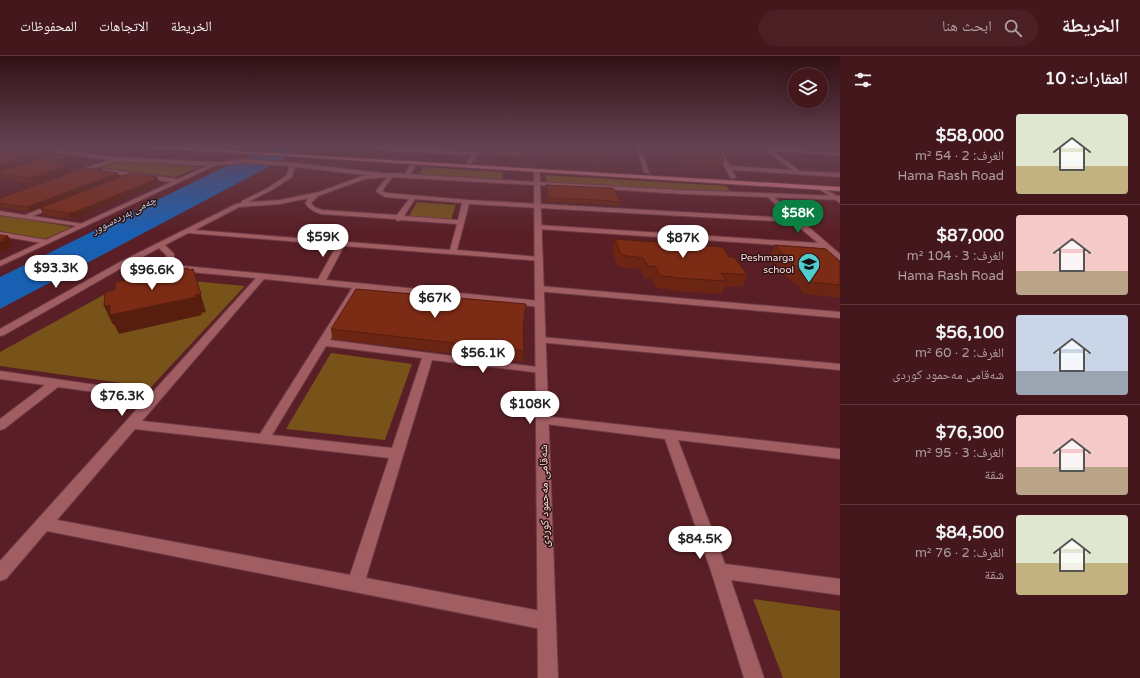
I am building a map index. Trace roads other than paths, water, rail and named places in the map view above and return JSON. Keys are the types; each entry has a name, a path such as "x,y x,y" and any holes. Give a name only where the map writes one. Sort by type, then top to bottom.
{"highway":[{"path":"604,175 840,189"},
{"path":"699,175 840,183"}],"street":[{"path":"132,175 178,181"},
{"path":"118,180 132,175"},
{"path":"0,264 191,175"},
{"path":"0,333 123,264 270,189 290,175"},
{"path":"238,205 280,202 316,195 347,185 364,177 381,175"},
{"path":"391,175 838,199"},
{"path":"391,175 379,191 385,196 412,199 796,220"},
{"name":"شەقامی مەحمود کوردی","path":"537,175 548,678"},
{"path":"820,188 838,199"},
{"path":"316,195 308,204 312,208 321,212 460,222"},
{"path":"769,195 840,258"},
{"path":"398,218 412,199"},
{"path":"25,216 62,202"},
{"path":"453,252 466,202"},
{"path":"0,212 83,226"},
{"path":"538,227 826,246"},
{"path":"186,231 539,259"},
{"path":"0,234 46,242"},
{"path":"321,282 342,243"},
{"path":"160,245 170,254 170,267"},
{"path":"123,264 170,267 540,304"},
{"path":"0,573 262,276"},
{"path":"263,440 322,342 358,286"},
{"path":"539,289 840,314"},
{"path":"541,340 840,367"},
{"path":"322,342 541,370"},
{"path":"356,584 428,356"},
{"path":"0,375 156,397"},
{"path":"0,426 55,383"},
{"path":"542,420 840,454"},
{"path":"133,424 263,440 397,454"},
{"path":"670,435 719,571 754,678"},
{"path":"44,524 546,621"},
{"path":"719,571 840,587"}],"water":[{"path":"208,175 253,175 0,309 0,277"}],"place":[{"name":"Peshmarga school","path":"809,284"}],"water label":[{"name":"چەمی بەردەسوور","path":"124,215"}]}
